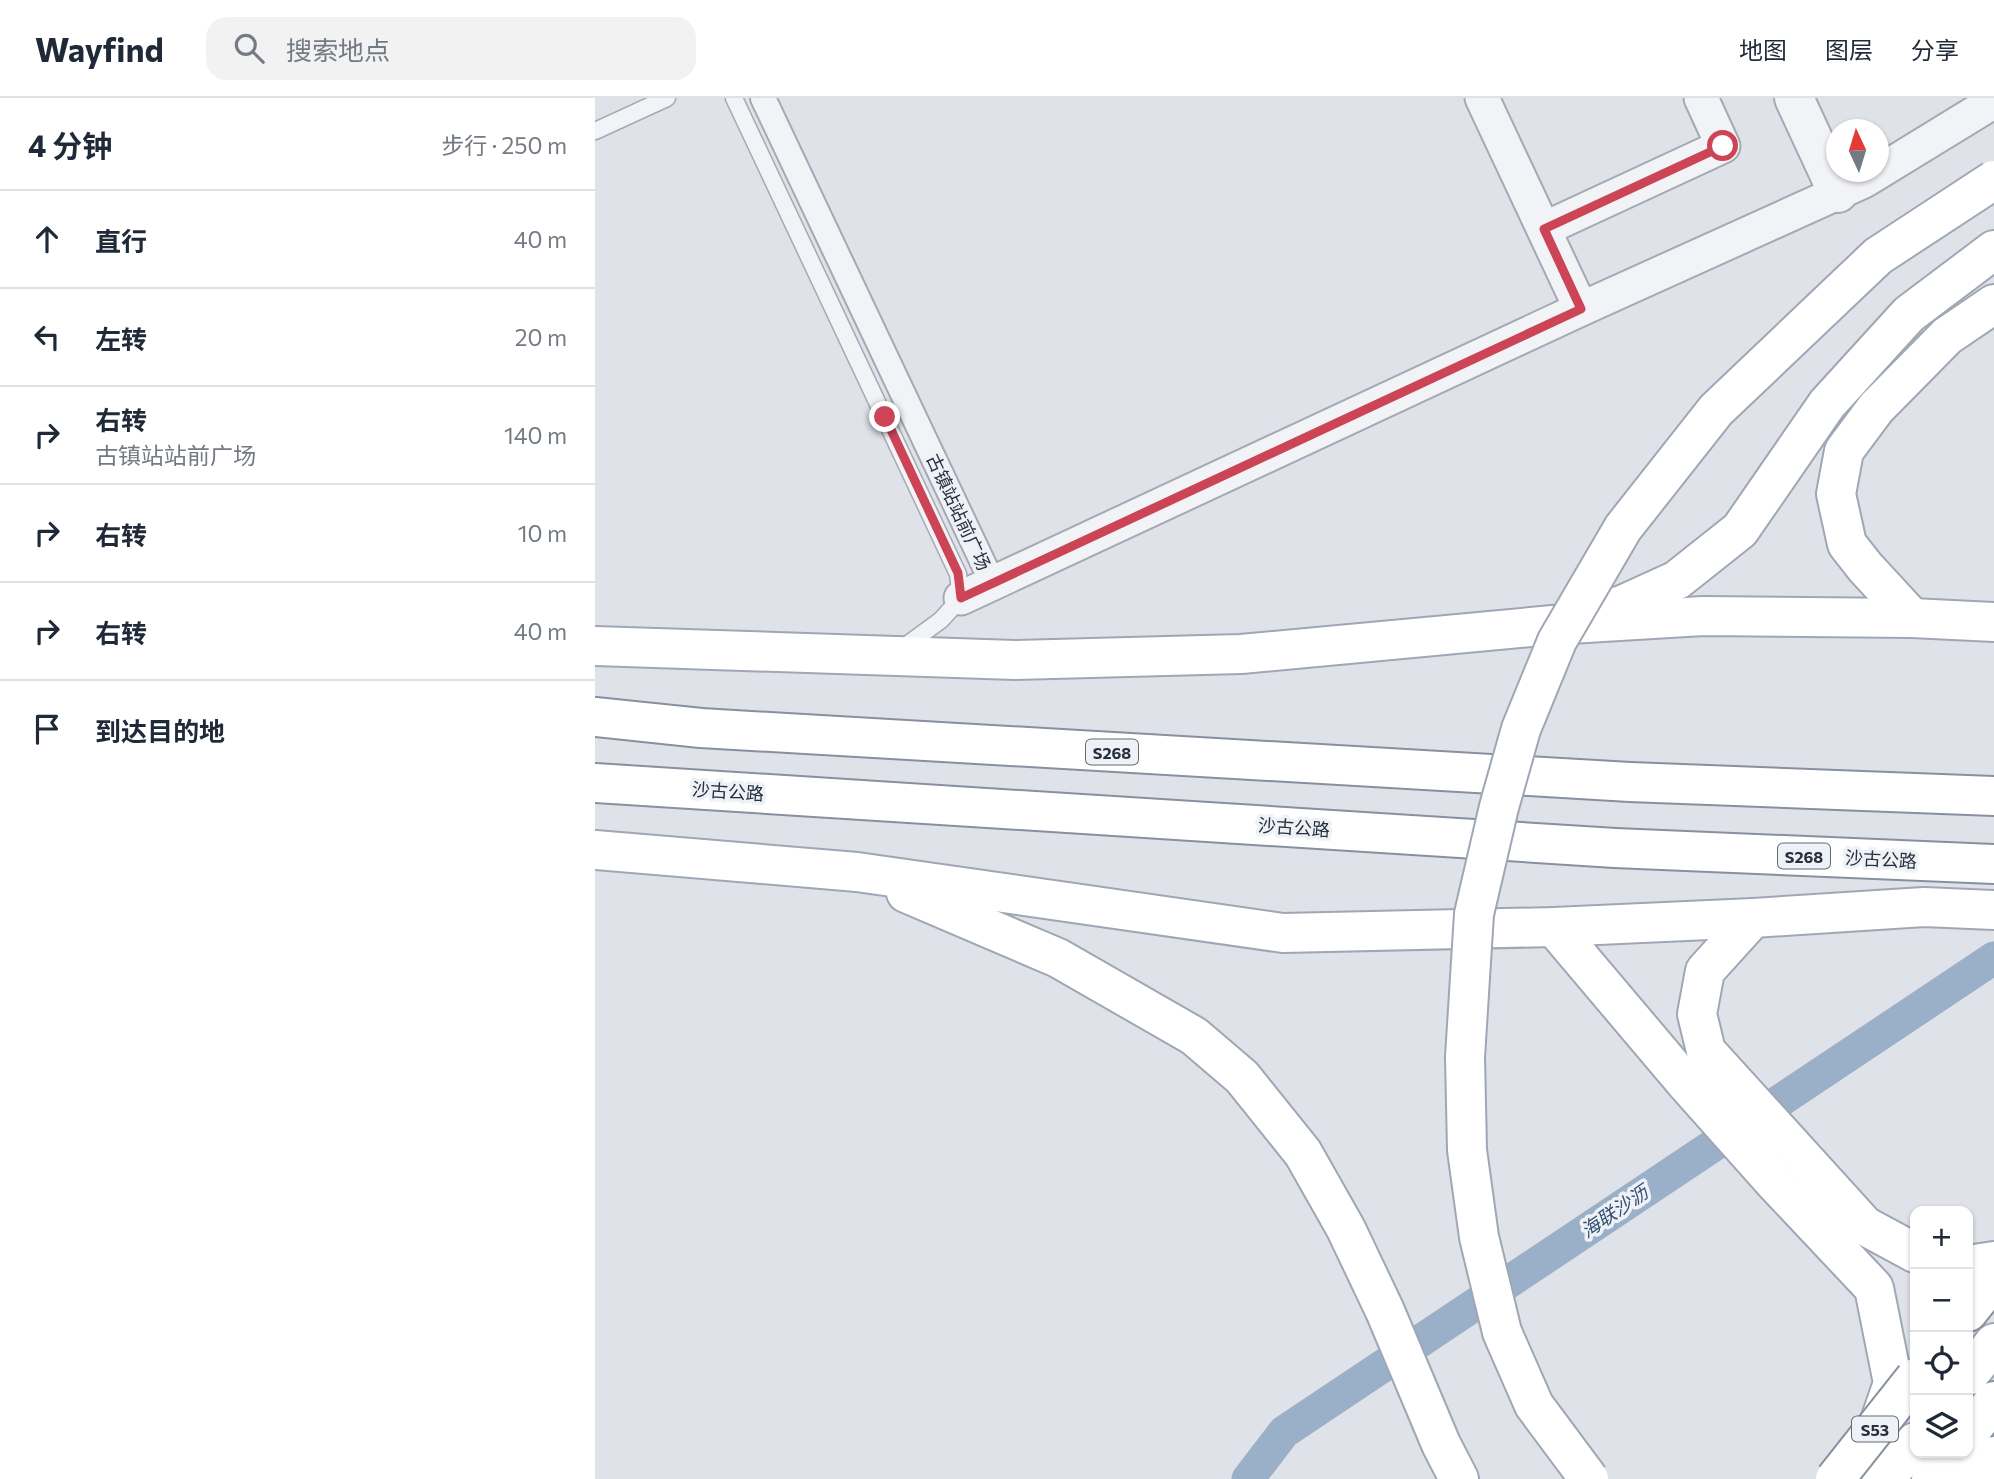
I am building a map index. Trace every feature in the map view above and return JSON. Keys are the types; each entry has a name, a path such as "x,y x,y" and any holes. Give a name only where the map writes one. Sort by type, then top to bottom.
{"main road":[{"path":"1589,1479 1534,1405 1502,1332 1479,1237 1467,1150 1465,1057 1468,973 1474,914 1499,807 1521,729 1557,641 1623,528 1716,410 1878,256 1994,180"},
{"path":"1553,625 1622,605 1677,580 1740,530 1827,404 1909,314 1994,250"},
{"path":"1912,618 1847,544 1836,494 1844,451 1876,408 1947,336 1994,304"},
{"path":"595,646 1015,660 1241,654 1553,625 1703,616 1912,618 1994,622"},
{"name":"S268","path":"595,717 701,728 1775,789 1994,796"},
{"name":"沙古公路","path":"595,783 1615,848 1994,864"},
{"path":"595,849 857,872 1283,933 1554,927 1753,918 1924,906 1994,910"},
{"path":"857,872 1058,958 1194,1036 1242,1077 1303,1153 1346,1229 1459,1479"},
{"path":"1700,1072 1706,1051 1697,1014 1705,971 1753,918"},
{"path":"1554,927 1700,1072 1808,1163 1865,1226 1910,1250"},
{"path":"1700,1072 1776,1184 1874,1288 1893,1383 1860,1479"},
{"path":"1973,1264 1994,1261"},
{"path":"1973,1306 1994,1279"},
{"path":"1973,1370 1994,1343"},
{"name":"S53","path":"1835,1479 1910,1384"},
{"path":"1973,1428 1994,1401"},
{"path":"1950,1479 1994,1424"},
{"path":"1886,1479 1910,1448"},
{"path":"1973,1479 1994,1456"},
{"path":"1931,1479 1949,1458"}],"street":[{"name":"古镇站站前广场","path":"763,98 993,584 1581,309"},
{"path":"1481,98 1581,309"},
{"path":"1481,98 1581,309"},
{"path":"1544,229 1723,146 1701,98"},
{"path":"1794,98 1838,193"},
{"path":"1581,309 1838,193 1875,174 1994,99"},
{"path":"961,598 993,584"}],"lane":[{"path":"595,131 667,98"},
{"path":"734,98 958,573 961,598 941,620 891,656"}],"waterway":[{"name":"海联沙沥","path":"1248,1479 1284,1432 1994,958"}],"route":[{"path":"885,417 958,573 961,598 1581,309 1544,229 1723,146"}]}
